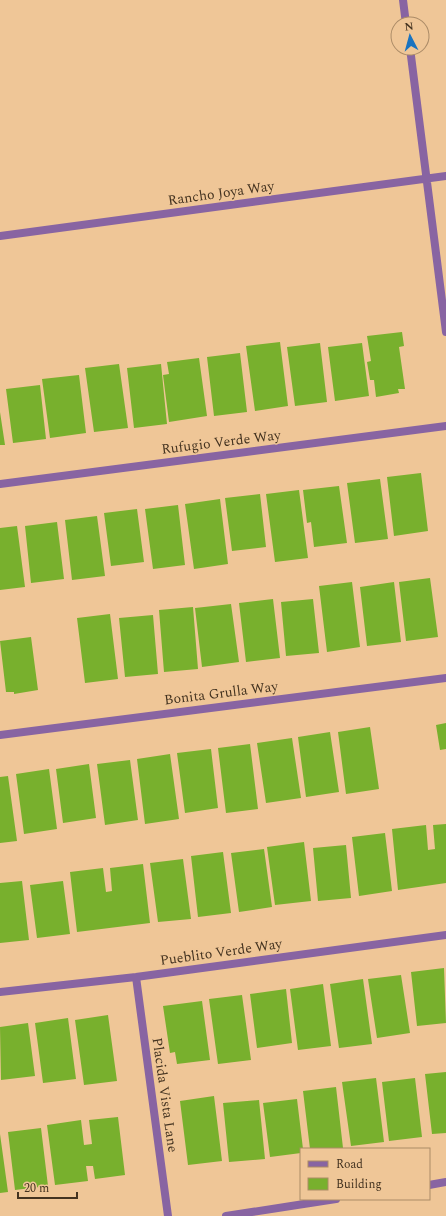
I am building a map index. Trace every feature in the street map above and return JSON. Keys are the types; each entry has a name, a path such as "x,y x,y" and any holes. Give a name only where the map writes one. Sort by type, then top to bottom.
{"street":[{"path":"403,0 405,16"},
{"path":"411,56 446,332"},
{"name":"Rancho Joya Way","path":"0,236 446,176"},
{"name":"Rufugio Verde Way","path":"0,484 446,426"},
{"name":"Bonita Grulla Way","path":"0,735 446,678"},
{"name":"Pueblito Verde Way","path":"0,992 136,977 446,935"},
{"name":"Placida Vista Lane","path":"136,977 168,1216"},
{"path":"430,1185 446,1182"},
{"path":"226,1216 330,1200"}],"building":[{"path":"402,332 404,346 399,347 405,389 398,389 399,393 376,397 374,380 370,380 367,362 371,361 367,336"},
{"path":"280,342 288,406 255,411 246,346"},
{"path":"320,343 327,402 295,406 287,347"},
{"path":"362,343 369,396 335,401 328,347"},
{"path":"240,353 247,412 214,416 207,357"},
{"path":"199,358 207,416 169,422 163,375 169,374 167,362"},
{"path":"119,364 128,428 94,432 85,368"},
{"path":"161,364 167,424 134,428 127,368"},
{"path":"79,375 86,433 50,438 42,379"},
{"path":"40,385 46,439 13,443 6,389"},
{"path":"0,412 5,445 0,445"},
{"path":"421,473 428,531 394,536 387,477"},
{"path":"380,479 388,539 355,543 347,483"},
{"path":"339,486 347,543 314,547 311,522 307,523 303,490"},
{"path":"299,490 308,558 275,562 266,494"},
{"path":"260,494 266,547 232,551 225,498"},
{"path":"220,499 228,564 194,569 185,504"},
{"path":"178,505 185,565 153,569 145,509"},
{"path":"137,509 144,562 111,566 104,513"},
{"path":"97,516 105,576 72,580 65,520"},
{"path":"57,522 64,579 31,583 25,526"},
{"path":"17,526 25,587 0,590 0,528"},
{"path":"430,578 438,637 406,641 399,582"},
{"path":"352,582 360,647 327,652 319,586"},
{"path":"394,582 401,642 367,646 360,587"},
{"path":"273,599 280,658 246,662 239,603"},
{"path":"313,599 319,653 286,656 281,602"},
{"path":"231,604 239,662 202,667 195,608"},
{"path":"193,607 198,669 164,672 159,610"},
{"path":"110,614 118,679 85,683 77,618"},
{"path":"153,615 158,674 125,677 119,618"},
{"path":"31,637 38,690 14,694 14,692 6,692 0,641"},
{"path":"446,723 446,749 440,750 436,725"},
{"path":"370,727 379,789 346,794 338,732"},
{"path":"330,732 339,792 306,797 298,737"},
{"path":"292,738 301,798 266,803 257,743"},
{"path":"250,744 258,809 226,813 218,748"},
{"path":"211,749 218,808 185,813 177,753"},
{"path":"170,754 179,819 145,824 137,759"},
{"path":"130,760 138,820 105,825 97,764"},
{"path":"89,764 96,818 63,823 56,769"},
{"path":"49,769 57,829 24,834 16,774"},
{"path":"8,776 17,841 0,843 0,777"},
{"path":"446,824 446,883 398,890 392,829 426,825 428,850 435,849 433,825"},
{"path":"385,833 392,891 359,896 352,837"},
{"path":"304,842 311,901 275,905 267,847"},
{"path":"346,845 351,898 318,901 313,848"},
{"path":"264,849 272,907 239,912 231,853"},
{"path":"223,852 231,913 198,917 191,856"},
{"path":"183,859 191,919 158,922 150,863"},
{"path":"143,864 150,923 77,932 70,872 103,868 106,892 112,891 110,868"},
{"path":"22,881 29,940 0,943 0,883"},
{"path":"63,881 70,934 37,938 30,885"},
{"path":"444,968 446,1023 417,1026 411,972"},
{"path":"401,975 410,1033 377,1038 368,979"},
{"path":"363,979 372,1044 339,1048 330,984"},
{"path":"323,984 331,1046 298,1050 290,989"},
{"path":"286,989 292,1043 257,1048 250,994"},
{"path":"242,995 251,1060 218,1064 209,999"},
{"path":"202,1001 210,1060 177,1064 175,1052 170,1053 163,1006"},
{"path":"108,1015 117,1081 84,1085 75,1020"},
{"path":"68,1018 76,1079 43,1083 35,1023"},
{"path":"28,1023 35,1076 1,1080 0,1027"},
{"path":"446,1072 446,1133 432,1134 425,1074"},
{"path":"376,1078 384,1142 351,1146 342,1082"},
{"path":"415,1078 422,1137 389,1141 382,1082"},
{"path":"336,1087 343,1148 310,1148 303,1091"},
{"path":"214,1096 222,1161 188,1165 180,1101"},
{"path":"297,1099 303,1148 300,1148 300,1153 270,1157 263,1103"},
{"path":"259,1100 265,1159 229,1162 223,1103"},
{"path":"118,1117 125,1175 95,1179 93,1166 86,1166 88,1181 55,1185 47,1125 81,1120 84,1145 92,1144 89,1120"},
{"path":"41,1128 48,1186 15,1190 8,1132"},
{"path":"0,1134 8,1192 0,1193"}]}
